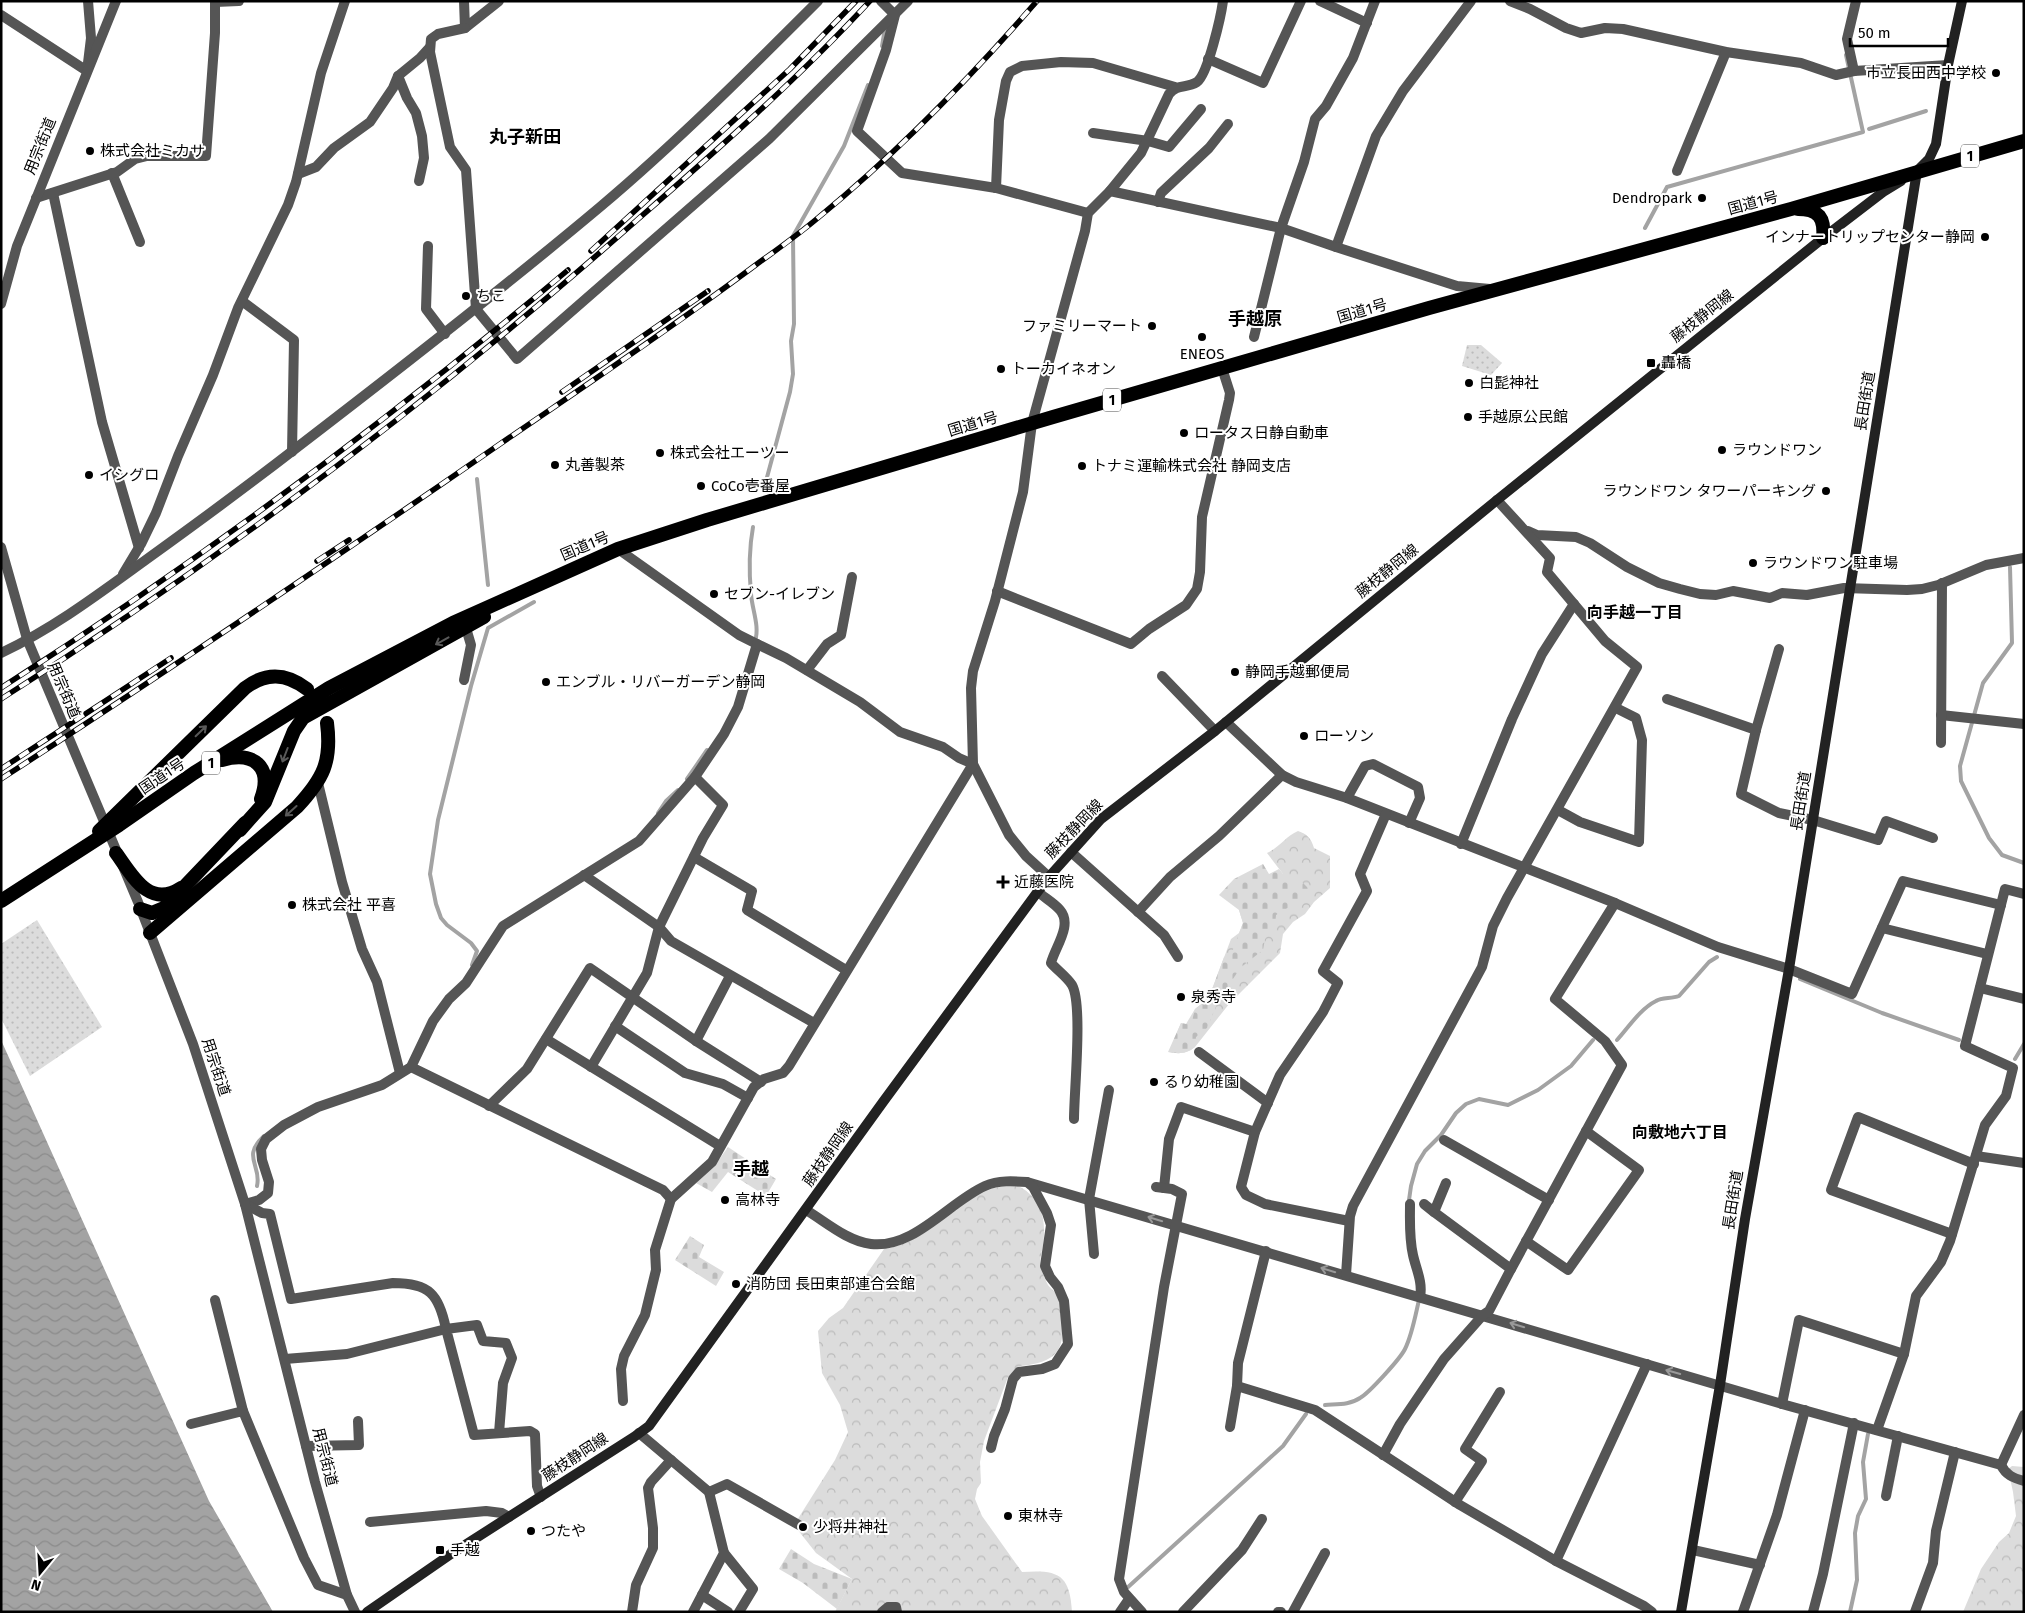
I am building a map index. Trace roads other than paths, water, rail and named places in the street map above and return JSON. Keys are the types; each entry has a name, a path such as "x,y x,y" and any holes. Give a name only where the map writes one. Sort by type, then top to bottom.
{"highway":[{"name":"国道1号","path":"1,901 72,855 117,820 211,763 307,709 415,642 529,588 618,549 707,520 1032,423 1498,290 1792,209 2024,141"},
{"path":"1792,209 1812,210 1819,215 1824,226 1823,238"},
{"path":"331,694 466,628 529,588"},
{"path":"117,820 254,681 272,676 284,676 298,681 307,689"},
{"path":"140,909 152,913 164,908 265,802 294,731 307,709"},
{"path":"150,933 297,807 318,783 324,772 329,750 327,723"},
{"path":"211,763 240,756 251,758 263,772 264,782 260,803 240,830"},
{"path":"116,854 138,884 155,894 171,893 195,877"}],"main road":[{"name":"長田街道","path":"1681,1612 1720,1385 1745,1218 1813,820 1917,171 1929,159 1936,144 1948,65 1962,1"},
{"name":"藤枝静岡線","path":"367,1612 451,1554 639,1433 658,1416 883,1102 1049,877 1101,819 1215,731 1497,500 1823,238 1883,192 1917,171"}],"street":[{"path":"1,16 87,71 91,38 88,1"},
{"name":"用宗街道","path":"1,304 17,246 116,1"},
{"path":"36,198 117,172 134,159 147,156 206,156 215,33 215,2 239,1"},
{"path":"120,579 139,548 156,513 242,301 288,205 298,174 321,73 345,1"},
{"path":"464,1 465,28"},
{"path":"499,1 465,28 438,34 431,39 430,52 450,146 466,170 476,309 517,359 770,139 908,1"},
{"path":"1,653 78,609 120,579 272,468 445,334 608,200 714,104 818,1"},
{"path":"881,1 895,15"},
{"path":"996,188 999,120 1006,81 1010,72 1022,66 1060,62 1093,63 1175,87 1197,82 1203,75 1218,27 1223,1"},
{"path":"1208,59 1263,83 1302,1"},
{"path":"1320,1 1366,23"},
{"path":"1254,337 1281,228 1304,162 1315,119 1326,106 1353,58 1375,1"},
{"path":"1336,247 1376,136 1403,91 1471,1"},
{"path":"1510,1 1530,8 1566,28 1580,33 1605,28 1624,29 1726,52 1801,63 1836,75 1854,71 1948,65"},
{"path":"1854,71 1847,39 1856,1"},
{"path":"895,15 886,50 857,131 902,173 996,188 1088,213"},
{"path":"298,174 316,168 334,148 370,122 393,88 398,76 430,47"},
{"path":"1678,171 1726,52"},
{"path":"398,76 407,98 416,113 422,136 424,158 419,181"},
{"path":"1049,877 1026,856 1009,835 973,764 970,714 972,680 1023,492 1032,423 1085,231 1088,213 1110,191 1141,153 1169,94 1175,87"},
{"path":"1093,133 1148,141 1169,147 1201,109"},
{"path":"1158,202 1161,193 1209,148 1228,124"},
{"path":"112,173 140,242"},
{"path":"1110,191 1281,228 1457,286 1498,290"},
{"path":"53,192 102,422 139,548"},
{"path":"428,246 426,309 445,334"},
{"path":"242,301 294,340 292,452"},
{"path":"997,591 1131,644 1149,629 1186,605 1197,589 1200,572 1202,517 1229,400 1230,393 1222,368"},
{"path":"1346,1275 1349,1221 1353,1206 1482,967 1493,926 1524,868 1616,708 1637,667 1605,641 1547,572 1550,558 1497,500"},
{"path":"1527,531 1538,535 1576,536 1620,563 1660,583 1700,594 1716,595 1733,591 1770,598 1782,593 1806,595 1833,588 1922,589 1986,565 2024,558"},
{"name":"用宗街道","path":"1,547 27,639 150,933 193,1044 245,1204 306,1446 347,1595 355,1612"},
{"path":"618,549 739,635 807,670 860,702 900,732 943,746 960,758 973,764"},
{"path":"807,670 827,644 841,635 852,577"},
{"path":"1941,743 1942,583"},
{"path":"1461,844 1512,719 1538,662 1574,604"},
{"path":"464,680 471,645 466,628"},
{"path":"245,1204 259,1200 268,1193 268,1182 261,1149 266,1139 284,1125 318,1107 382,1084 411,1067 433,1021 449,1000 466,983 503,926 639,841 695,777 718,746 732,721 757,644"},
{"path":"1779,649 1756,730 1741,794 1779,813 1813,820 1878,840 1886,821 1933,838"},
{"path":"1162,676 1215,731"},
{"path":"1667,698 1756,730"},
{"path":"1558,810 1580,822 1639,842 1642,740 1636,718 1616,708"},
{"path":"1941,715 2024,724"},
{"path":"1226,722 1282,775 1296,782 1347,798 1615,903 1718,947 1788,969 1852,994 1903,881 2001,905"},
{"path":"623,1401 621,1368 624,1356 645,1315 656,1270 655,1250 671,1199 712,1162 754,1087 760,1082 784,1073 973,764"},
{"path":"1347,798 1365,766 1373,764 1418,787 1420,798 1409,823"},
{"path":"1138,912 1170,877 1219,836 1282,775"},
{"path":"590,1067 647,973 659,927 694,857 723,806 695,777"},
{"path":"318,783 342,882 362,949 377,982 400,1073"},
{"path":"1349,1221 1266,1204 1246,1195 1241,1187 1255,1132 1280,1075 1323,1012 1338,983 1323,971 1367,891 1360,874 1386,814"},
{"path":"1072,852 1164,935 1178,957"},
{"path":"694,857 752,891 746,910 846,970"},
{"path":"584,875 659,927 671,942 814,1023"},
{"path":"1877,1430 1904,1354 1916,1296 1941,1262 1952,1234 1985,1125 2006,1096 2013,1068 1965,1046 2005,889 2024,894"},
{"path":"1038,892 1061,911 1065,920 1065,927 1051,962 1071,984 1076,995 1074,1119"},
{"path":"1383,1455 1400,1424 1444,1359 1483,1315 1489,1311 1622,1065 1605,1041 1555,1000 1615,903"},
{"path":"1882,928 1987,954"},
{"path":"489,1106 527,1068 590,968 631,998 760,1082"},
{"path":"696,1041 730,976"},
{"path":"1980,988 2024,999"},
{"path":"615,1026 685,1073 723,1084 748,1098"},
{"path":"546,1039 720,1146"},
{"path":"1199,1052 1268,1103"},
{"path":"411,1067 663,1190 671,1199"},
{"path":"1094,1254 1089,1199 1109,1090"},
{"path":"1142,1612 1124,1592 1119,1579 1182,1194 1172,1189 1160,1188 1169,1139 1181,1107 1255,1132"},
{"path":"1952,1234 1831,1190 1858,1117 1975,1160 2024,1163"},
{"path":"1526,1241 1568,1270 1639,1170 1586,1132"},
{"path":"1444,1140 1549,1200"},
{"path":"806,1210 848,1237 870,1244 892,1243 918,1231 985,1186 1003,1180 1027,1182 1782,1404 2001,1465"},
{"path":"991,1448 1005,1409 1012,1379 1019,1372 1042,1369 1055,1364 1068,1344 1064,1301 1046,1266 1051,1225 1048,1213 1033,1188 1027,1182"},
{"path":"1434,1212 1446,1183"},
{"path":"245,1204 262,1213 270,1214 291,1299 393,1283 420,1285 439,1303 474,1435 530,1431 535,1434 536,1486 541,1497"},
{"path":"1410,1204 1410,1234 1413,1255 1420,1276 1420,1297"},
{"path":"1424,1204 1511,1269"},
{"path":"1230,1427 1237,1386 1238,1363 1266,1251"},
{"path":"215,1300 243,1411 304,1558 318,1585 347,1595"},
{"path":"1782,1404 1799,1320 1904,1354"},
{"path":"285,1359 347,1354 446,1329 477,1325 482,1341 506,1342 512,1358 503,1384 499,1433"},
{"path":"1556,1561 1647,1364"},
{"path":"1237,1386 1315,1410 1455,1502 1556,1561 1644,1606 1652,1612"},
{"path":"1455,1502 1482,1461 1465,1449 1500,1392"},
{"path":"1743,1612 1777,1515 1805,1410"},
{"path":"191,1424 243,1411"},
{"path":"2024,1415 2001,1465 2004,1472 2012,1478 2024,1481"},
{"path":"306,1446 359,1445 358,1421"},
{"path":"1813,1612 1823,1574 1854,1423"},
{"path":"639,1433 709,1492 724,1553 753,1589 739,1612"},
{"path":"1886,1496 1898,1436"},
{"path":"1916,1612 1933,1563 1941,1506 1955,1452"},
{"path":"632,1612 636,1585 652,1548 652,1521 648,1488 671,1460"},
{"path":"709,1492 727,1484 799,1525"},
{"path":"370,1522 486,1511 502,1513 508,1517"},
{"path":"1183,1612 1242,1550 1262,1520"},
{"path":"1693,1550 1760,1565"},
{"path":"693,1612 724,1553"},
{"path":"1294,1612 1325,1553"},
{"path":"702,1595 728,1612"},
{"path":"1120,1612 1129,1599"},
{"path":"882,1612 888,1607 896,1607 897,1612"}],"water":[{"path":"1,1040 209,1501 273,1612 1,1612"}],"waterway":[{"path":"882,46 885,28"},
{"path":"1645,228 1667,187 1863,132 1846,55"},
{"path":"766,481 793,374 791,341 794,324 793,236 844,146 868,85"},
{"path":"1869,129 1926,111"},
{"path":"477,479 488,585"},
{"path":"753,527 750,586 756,624 755,641"},
{"path":"2010,567 2012,643 1983,683 1960,766 1961,781 1989,838 2002,855 2024,863"},
{"path":"472,965 477,951 471,943 447,925 441,918 436,904 430,874 438,820 471,686 488,628 534,602"},
{"path":"687,779 707,750"},
{"path":"658,813 666,801 678,790"},
{"path":"1617,1040 1650,1004 1658,1000 1679,996 1709,962 1717,957"},
{"path":"1800,979 1882,1013 1959,1040"},
{"path":"1409,1200 1417,1164 1425,1151 1441,1135 1456,1113 1466,1104 1479,1099 1508,1105 1538,1090 1571,1066 1593,1040"},
{"path":"2015,1059 2024,1044"},
{"path":"257,1186 258,1179 253,1156 257,1143 264,1136"},
{"path":"1325,1405 1343,1404 1356,1400 1364,1395 1384,1375 1405,1349 1419,1300"},
{"path":"1127,1588 1283,1446 1306,1414"},
{"path":"1850,1612 1857,1580 1855,1533 1858,1516 1866,1499 1863,1462 1868,1434"}],"railway":[{"path":"591,251 790,69 856,1"},
{"path":"1,699 167,589 248,531 328,472 485,349 562,285 726,141 843,30 870,1"},
{"path":"1,779 376,529 661,333 788,241 877,167 986,58 1037,1"},
{"path":"1,688 148,590 291,488 431,381 568,270"},
{"path":"562,392 708,291"},
{"path":"317,561 349,540"},
{"path":"1,769 171,658"}],"place":[{"name":"市立長田西中学校","path":"1996,73"},
{"name":"株式会社ミカサ","path":"90,151"},
{"name":"Dendropark","path":"1702,198"},
{"name":"インナートリップセンター静岡","path":"1985,237"},
{"name":"ちこ","path":"466,296"},
{"name":"ファミリーマート","path":"1152,326"},
{"name":"ENEOS","path":"1202,337"},
{"name":"轟橋","path":"1651,363"},
{"name":"トーカイネオン","path":"1001,369"},
{"name":"白髭神社","path":"1469,383"},
{"name":"手越原公民館","path":"1468,417"},
{"name":"ロータス日静自動車","path":"1184,433"},
{"name":"ラウンドワン","path":"1722,450"},
{"name":"株式会社エーツー","path":"660,453"},
{"name":"丸善製茶","path":"555,465"},
{"name":"トナミ運輸株式会社 静岡支店","path":"1082,466"},
{"name":"イシグロ","path":"89,475"},
{"name":"CoCo壱番屋","path":"701,486"},
{"name":"ラウンドワン タワーパーキング","path":"1826,491"},
{"name":"ラウンドワン駐車場","path":"1753,563"},
{"name":"セブン-イレブン","path":"714,594"},
{"name":"静岡手越郵便局","path":"1235,672"},
{"name":"エンブル・リバーガーデン静岡","path":"546,682"},
{"name":"ローソン","path":"1304,736"},
{"name":"近藤医院","path":"1003,882"},
{"name":"株式会社 平喜","path":"292,905"},
{"name":"泉秀寺","path":"1181,997"},
{"name":"るり幼稚園","path":"1154,1082"},
{"name":"高林寺","path":"725,1200"},
{"name":"消防団 長田東部連合会館","path":"736,1284"},
{"name":"東林寺","path":"1008,1516"},
{"name":"少将井神社","path":"803,1527"},
{"name":"つたや","path":"531,1531"},
{"name":"手越","path":"440,1550"}],"district":[{"name":"丸子新田","path":"525,137"},
{"name":"手越原","path":"1255,319"},
{"name":"向手越一丁目","path":"1635,612"},
{"name":"向敷地六丁目","path":"1680,1132"},
{"name":"手越","path":"751,1169"}]}
